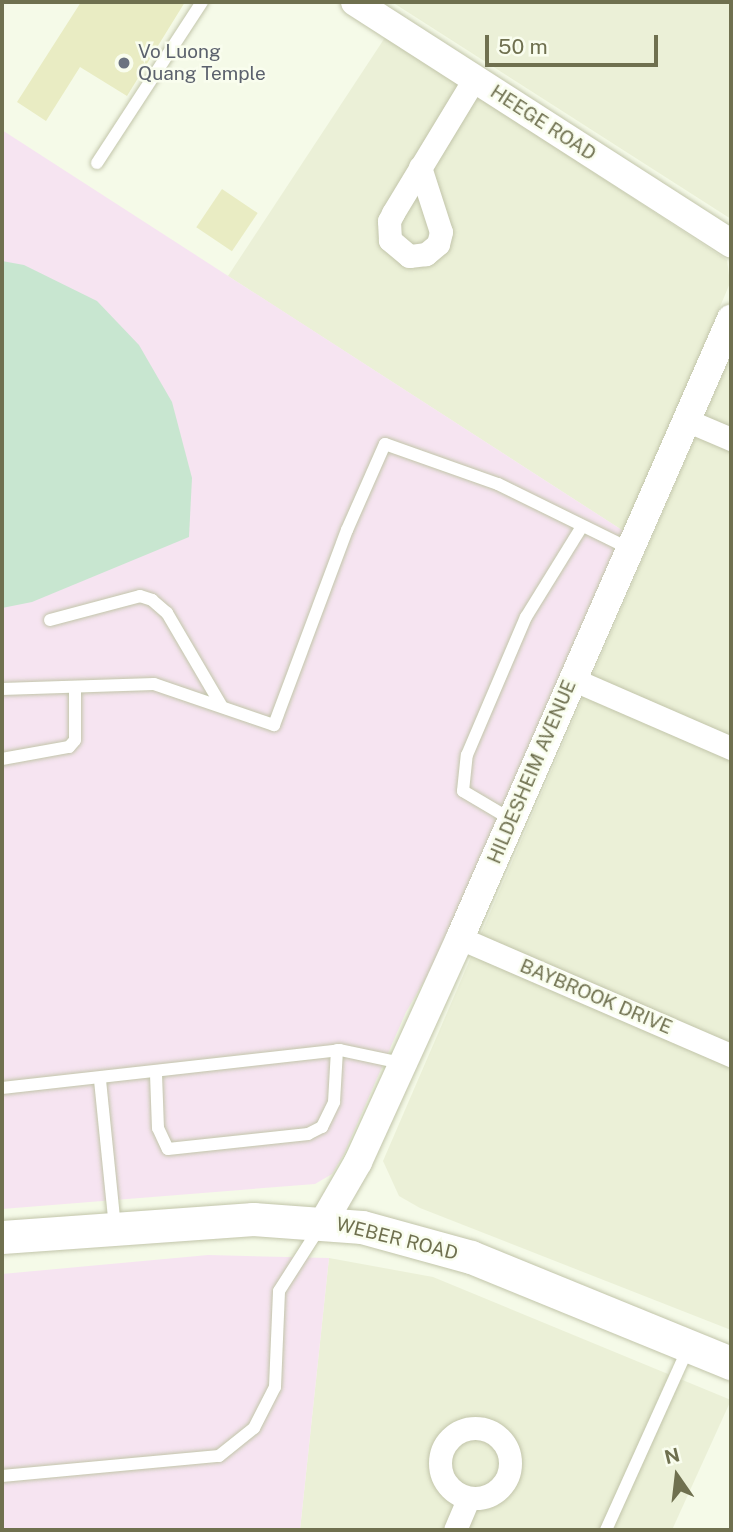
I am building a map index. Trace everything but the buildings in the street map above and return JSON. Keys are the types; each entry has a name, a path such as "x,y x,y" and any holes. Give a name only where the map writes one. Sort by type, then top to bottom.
{"main road":[{"name":"WEBER ROAD","path":"2,1237 253,1219 324,1221 471,1257 731,1363"}],"street":[{"name":"HEEGE ROAD","path":"355,2 731,243"},
{"path":"421,167 474,79"},
{"name":"HILDESHEIM AVENUE","path":"324,1221 358,1162 460,938 731,319"},
{"path":"686,420 731,439"},
{"path":"572,679 731,748"},
{"name":"BAYBROOK DRIVE","path":"460,938 731,1055"},
{"path":"455,1530 468,1500"}],"lane":[{"path":"97,163 202,2"},
{"path":"2,689 154,684 274,725 385,444 498,485 581,528 630,549"},
{"path":"512,820 463,791 467,755 526,617 581,528"},
{"path":"50,620 140,596 152,600 167,613 221,705"},
{"path":"2,759 69,747 75,740 75,688"},
{"path":"2,1088 156,1074 337,1050 401,1063"},
{"path":"156,1074 158,1128 168,1149 308,1134 322,1127 334,1102 337,1050"},
{"path":"100,1080 115,1227"},
{"path":"2,1476 219,1456 254,1428 275,1387 279,1291 324,1221"},
{"path":"607,1530 689,1345"}],"shaded area":[{"path":"392,2 731,2 731,219"},
{"path":"386,36 727,260 730,283 625,532 228,276"},
{"path":"2,130 625,532 449,939 406,1012 344,1154 332,1174 315,1184 2,1209"},
{"path":"2,261 24,265 97,301 139,345 172,402 192,478 189,537 32,602 2,608"},
{"path":"731,355 731,1330 420,1208 399,1196 383,1161"},
{"path":"208,1255 329,1258 300,1530 2,1530 2,1274"},
{"path":"329,1258 433,1277 731,1400 672,1530 300,1530"}],"place":[{"name":"Vo Luong Quang Temple","path":"124,63"}]}
